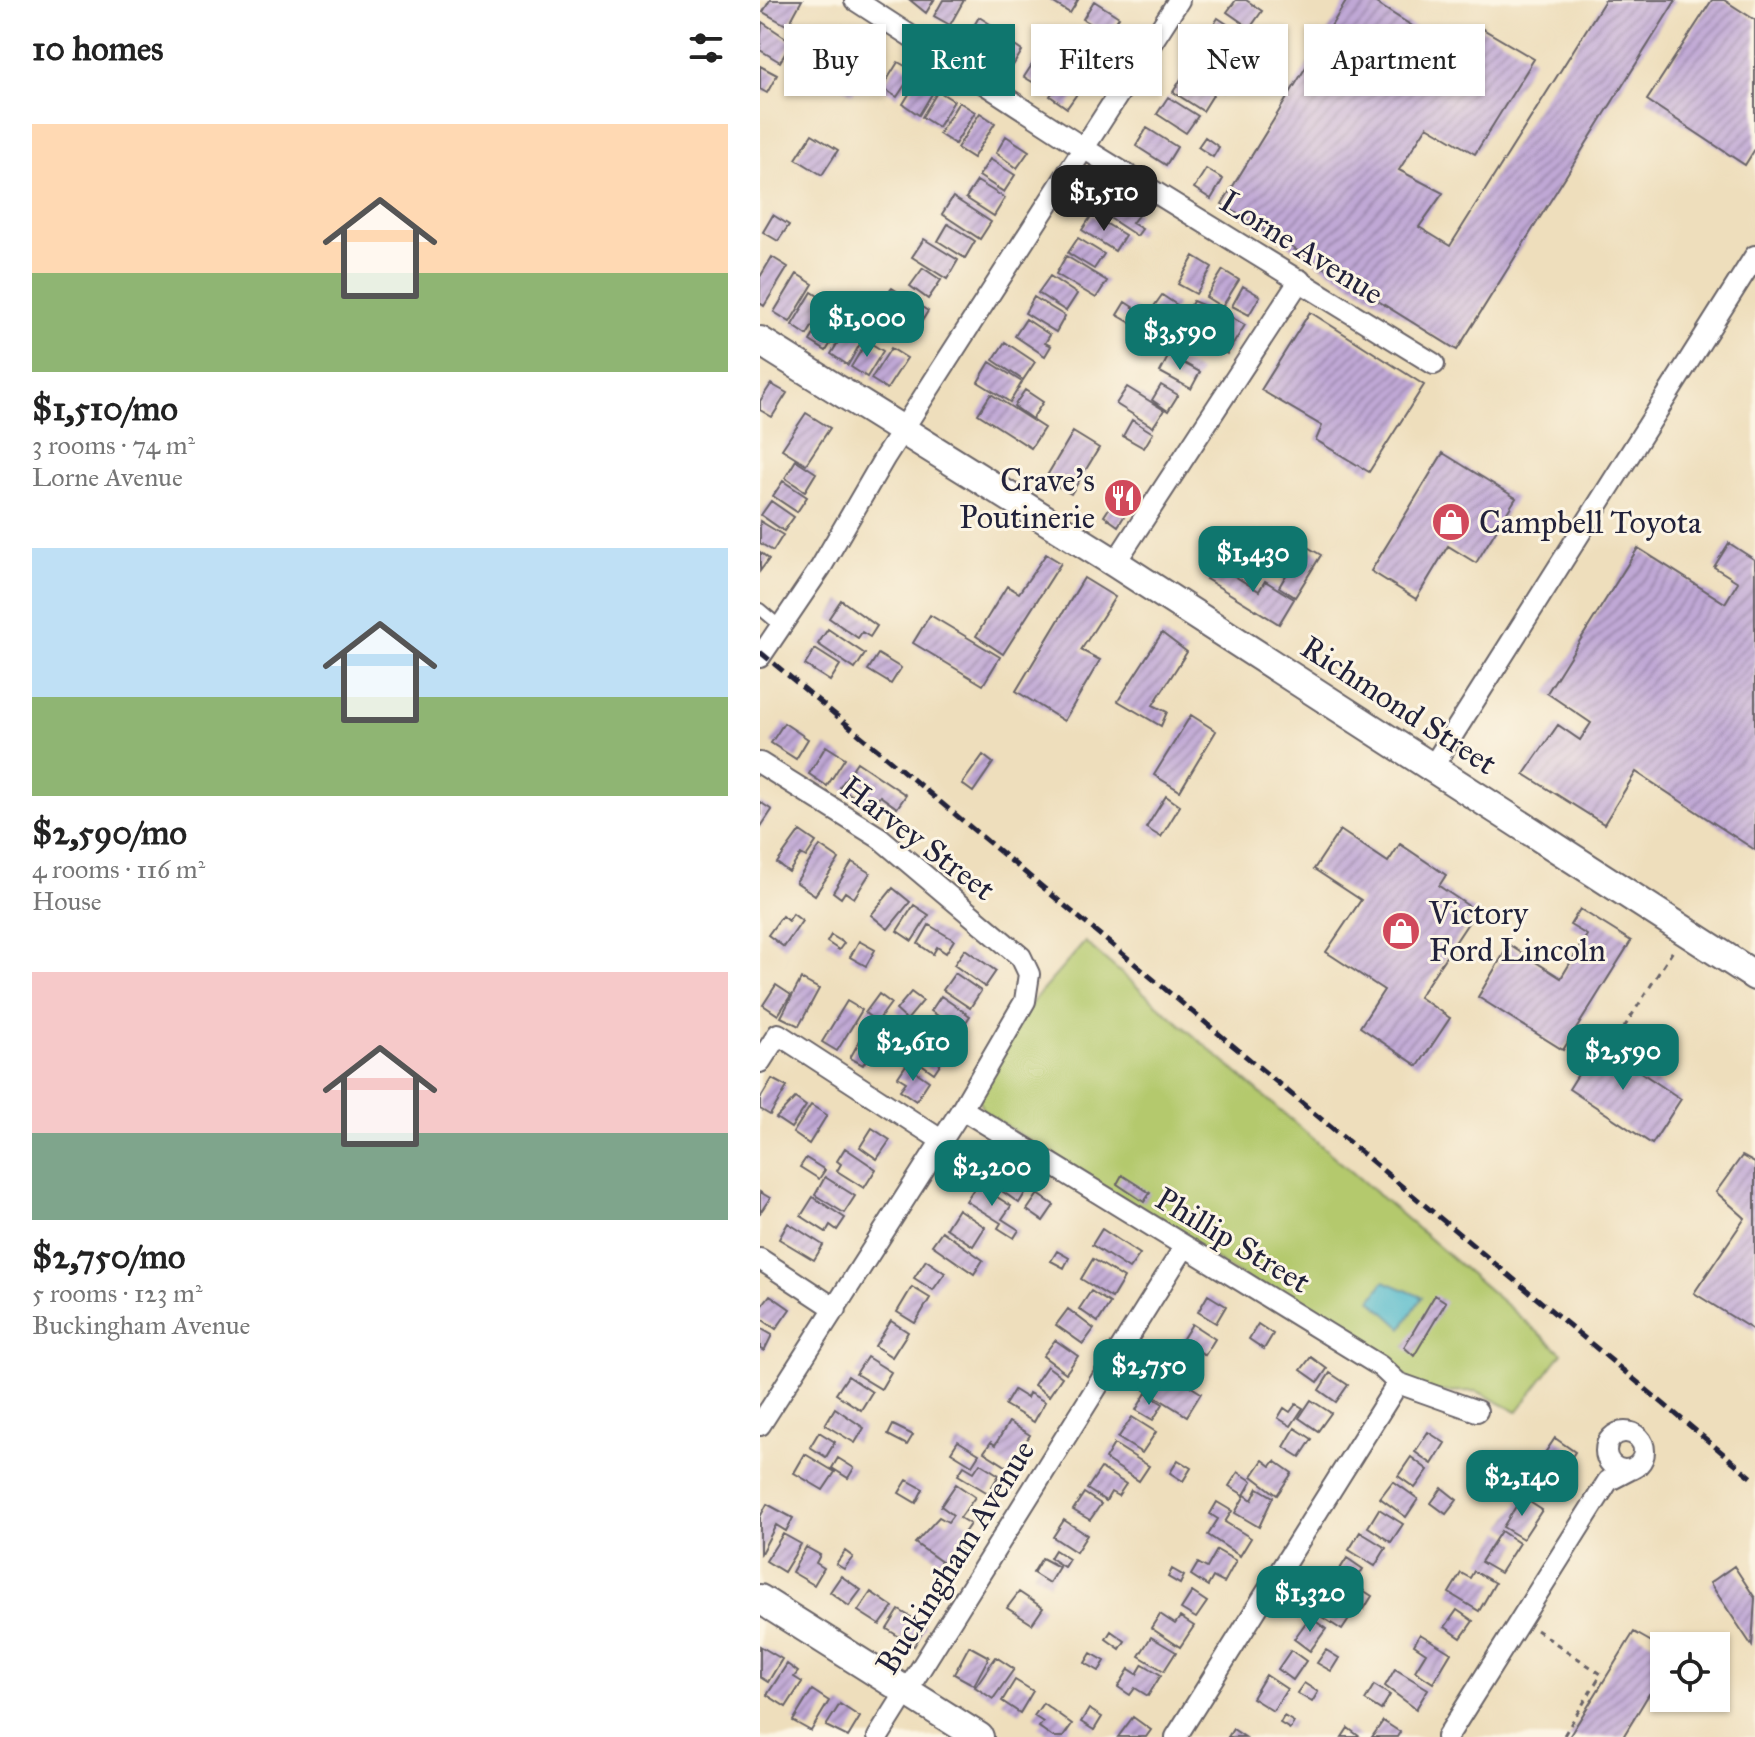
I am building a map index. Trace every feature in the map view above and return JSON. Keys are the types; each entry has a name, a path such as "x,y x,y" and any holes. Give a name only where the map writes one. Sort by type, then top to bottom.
{"main road":[{"name":"Richmond Street","path":"760,341 1115,563 1755,976"},
{"path":"760,1599 979,1737"}],"street":[{"name":"Lorne Avenue","path":"855,0 1085,149 1434,364"},
{"path":"760,657 821,567 902,431 1179,0"},
{"path":"1433,766 1755,256"},
{"path":"1115,563 1300,280"},
{"name":"Harvey Street","path":"760,763 880,838 1021,957 1029,974 1025,1001 962,1109"},
{"path":"760,1062 778,1034 941,1140"},
{"path":"760,1425 962,1109"},
{"name":"Phillip Street","path":"962,1109 1380,1366 1398,1383 1477,1411"},
{"name":"Buckingham Avenue","path":"878,1737 1185,1246"},
{"path":"760,1259 836,1309"},
{"path":"1176,1737 1398,1383"},
{"path":"1447,1737 1605,1486 1643,1457 1644,1447 1635,1435 1616,1434 1607,1446 1605,1486"},
{"path":"1606,1456 1615,1468 1629,1470"}],"lane":[{"path":"760,609 779,625"}],"path":[{"path":"1611,1048 1676,946"},
{"path":"1520,1620 1601,1674 1563,1737"}],"green space":[{"path":"1085,942 1562,1353 1517,1412 1477,1391 1434,1392 1409,1383 983,1111 977,1094 1033,1001"}],"water":[{"path":"1384,1281 1422,1297 1402,1328 1371,1300"}],"building":[{"path":"770,0 802,0 789,24 763,12"},
{"path":"910,0 934,0 926,13"},
{"path":"943,0 964,0 951,24 934,16"},
{"path":"1049,0 1078,0 1070,13"},
{"path":"1236,0 1246,0 1262,11 1253,24 1244,24 1227,12"},
{"path":"1347,0 1371,0 1409,24 1332,24"},
{"path":"1605,0 1676,0 1457,350 1222,204 1304,70 1304,96 1485,96 1485,30 1534,59 1475,154 1427,126 1399,170 1443,193 1419,227 1450,246"},
{"path":"1712,0 1724,0 1755,20 1755,149 1745,165 1647,100"},
{"path":"1094,1 1119,17 1114,24 1091,24 1083,19"},
{"path":"979,17 990,24 975,24"},
{"path":"762,22 784,37 784,55 780,62 760,50"},
{"path":"1015,46 1022,51 1015,62"},
{"path":"898,62 902,64 902,89 897,97 886,90 886,82"},
{"path":"760,66 777,75 767,93 760,89"},
{"path":"1031,66 1031,81 1024,77"},
{"path":"908,96 931,96 919,115 903,104"},
{"path":"935,96 946,96 954,101 938,127 922,117"},
{"path":"1050,96 1075,96 1067,108"},
{"path":"1179,96 1212,96 1203,111"},
{"path":"1168,97 1198,116 1186,133 1157,114"},
{"path":"959,102 975,112 955,144 939,134"},
{"path":"980,113 995,123 973,158 957,148"},
{"path":"1147,128 1177,147 1166,165 1136,146"},
{"path":"812,134 838,150 822,175 796,159"},
{"path":"1006,136 1029,151 1017,168 996,153"},
{"path":"1205,137 1219,147 1213,157 1198,147"},
{"path":"990,159 1015,175 1004,192 979,176"},
{"path":"1206,169 1223,179 1211,199 1194,188"},
{"path":"977,181 1005,198 994,216 966,198"},
{"path":"1106,193 1139,214 1132,223 1142,229 1137,236 1096,209"},
{"path":"953,197 991,222 980,239 942,214"},
{"path":"773,215 789,225 778,241 763,232"},
{"path":"1092,215 1125,235 1115,251 1082,230"},
{"path":"948,224 975,241 965,258 938,241"},
{"path":"1078,238 1104,254 1094,269 1068,253"},
{"path":"924,239 958,260 947,279 912,257"},
{"path":"1066,256 1107,281 1096,298 1056,274"},
{"path":"1194,256 1212,267 1196,294 1178,284"},
{"path":"772,257 788,267 764,306 760,303 760,277"},
{"path":"923,268 941,280 928,299 910,286"},
{"path":"1223,270 1239,280 1222,307 1206,297"},
{"path":"797,274 813,284 790,322 774,312"},
{"path":"1050,276 1077,294 1066,311 1038,293"},
{"path":"1243,286 1260,296 1249,315 1232,306"},
{"path":"892,288 928,311 916,331 887,312 895,299 887,294"},
{"path":"812,292 827,302 807,335 792,325"},
{"path":"1162,295 1177,305 1167,320 1152,309"},
{"path":"1034,297 1065,316 1056,332 1025,313"},
{"path":"1193,301 1205,306 1197,322 1185,316"},
{"path":"1125,302 1139,311 1131,323 1117,315"},
{"path":"828,311 844,321 826,351 810,341"},
{"path":"1310,312 1424,385 1369,472 1316,440 1322,426 1261,390"},
{"path":"1226,314 1245,325 1227,354 1209,343"},
{"path":"1026,319 1050,335 1045,343 1051,346 1045,356 1015,336"},
{"path":"847,327 864,337 848,365 831,354"},
{"path":"1166,327 1179,336 1169,350 1156,342"},
{"path":"867,341 883,351 867,377 851,367"},
{"path":"1005,342 1035,362 1023,380 993,360"},
{"path":"891,348 907,358 887,389 871,379"},
{"path":"1169,355 1200,372 1191,389 1160,372"},
{"path":"990,362 1022,382 1010,402 978,382"},
{"path":"771,384 787,393 772,417 760,410 760,401"},
{"path":"1161,385 1178,395 1168,411 1152,400"},
{"path":"1127,387 1164,410 1153,427 1116,404"},
{"path":"1025,390 1043,402 1032,419 1014,406"},
{"path":"991,394 1044,428 1031,448 978,414"},
{"path":"806,413 830,428 806,464 782,449"},
{"path":"1132,420 1153,433 1144,448 1123,436"},
{"path":"1073,432 1099,448 1071,494 1045,479"},
{"name":"Campbell Toyota","path":"1443,453 1516,498 1476,563 1448,546 1416,599 1371,571"},
{"path":"796,460 816,473 805,491 785,478"},
{"path":"783,481 807,497 797,512 773,496"},
{"path":"1121,490 1135,499 1118,526 1104,516"},
{"path":"771,501 794,517 784,531 761,515"},
{"path":"760,521 783,535 773,551 760,543"},
{"path":"1729,543 1755,560 1755,850 1636,772 1604,824 1524,774 1558,725 1580,740 1591,723 1547,693 1638,548 1725,603 1738,582 1714,567"},
{"path":"1304,545 1321,555 1295,597 1279,587"},
{"path":"760,552 769,559 760,571"},
{"path":"1046,554 1061,563 1003,654 976,636 1007,586 1019,593"},
{"path":"1215,564 1259,591 1265,581 1294,599 1279,624 1206,579"},
{"path":"1084,578 1115,597 1081,650 1100,660 1064,721 1016,691"},
{"path":"841,600 877,626 870,637 862,632 858,638 829,618"},
{"path":"930,615 1000,657 983,685 913,643"},
{"path":"828,629 865,654 855,669 818,644"},
{"path":"1162,633 1187,652 1153,705 1167,712 1161,726 1118,701"},
{"path":"815,649 840,665 830,681 805,665"},
{"path":"878,654 901,668 891,684 868,670"},
{"path":"1191,715 1216,731 1180,791 1154,775"},
{"path":"784,723 808,739 796,759 771,743"},
{"path":"826,746 845,758 827,786 809,774"},
{"path":"983,755 993,763 973,792 962,784"},
{"path":"857,762 906,795 897,808 880,796 871,809 857,799 865,786 861,783 853,796 840,787"},
{"path":"1166,796 1180,806 1161,837 1146,828"},
{"path":"760,802 772,810 760,828"},
{"name":"Victory Ford Lincoln","path":"1340,830 1388,862 1400,844 1446,875 1439,886 1476,911 1419,997 1450,1018 1418,1066 1360,1027 1384,990 1326,952 1361,900 1314,869"},
{"path":"800,831 816,842 806,857 801,854 789,872 777,863"},
{"path":"820,846 839,859 815,895 796,882"},
{"path":"852,862 870,873 854,898 845,892 841,898 833,892"},
{"path":"893,888 910,902 888,929 871,915"},
{"path":"914,905 929,915 912,941 897,931"},
{"path":"1580,909 1631,941 1563,1050 1478,997 1509,945 1561,978 1587,935 1570,925"},
{"path":"793,914 802,921 784,947 768,935 782,916 788,921"},
{"path":"929,925 954,940 946,953 937,947 933,954 918,944"},
{"path":"831,935 844,943 839,950 827,942"},
{"path":"859,941 875,950 866,966 850,957"},
{"path":"965,949 996,971 985,987 954,965"},
{"path":"955,973 981,991 970,1008 943,990"},
{"path":"801,979 819,989 799,1026 781,1017"},
{"path":"776,985 791,995 778,1015 763,1005"},
{"path":"911,992 923,1001 907,1020 896,1010"},
{"path":"879,994 891,1003 877,1022 865,1013"},
{"path":"941,996 970,1016 960,1031 931,1011"},
{"path":"847,1001 862,1010 837,1051 822,1042"},
{"path":"939,1019 962,1036 944,1061 931,1051 942,1061 934,1073 909,1055 917,1043 921,1045"},
{"path":"868,1026 881,1034 863,1065 850,1058"},
{"path":"1589,1038 1681,1099 1652,1144 1569,1089 1584,1065 1575,1059"},
{"path":"906,1065 929,1081 916,1101 900,1090 906,1082 898,1077"},
{"path":"772,1079 787,1087 770,1115 760,1109 760,1099"},
{"path":"795,1098 806,1106 791,1128 776,1118"},
{"path":"811,1105 827,1115 809,1144 793,1133"},
{"path":"872,1128 890,1140 877,1159 860,1147"},
{"path":"845,1148 876,1169 864,1188 837,1171 841,1164 837,1161"},
{"path":"1742,1156 1755,1163 1755,1331 1694,1293 1745,1218 1716,1192"},
{"path":"806,1158 825,1170 819,1179 800,1167"},
{"path":"993,1160 1030,1185 1019,1203 982,1177"},
{"path":"1122,1175 1150,1193 1144,1202 1117,1184"},
{"path":"825,1177 855,1196 844,1213 815,1195"},
{"path":"977,1184 1011,1206 1002,1219 1019,1230 1014,1238 998,1228 1001,1223 966,1201"},
{"path":"760,1192 770,1198 760,1213"},
{"path":"1038,1194 1054,1205 1043,1221 1027,1210"},
{"path":"813,1197 845,1218 837,1230 830,1225 826,1232 801,1216"},
{"path":"958,1209 985,1227 973,1246 946,1228"},
{"path":"788,1223 823,1245 814,1260 779,1239"},
{"path":"1102,1229 1140,1254 1129,1269 1092,1245"},
{"path":"942,1231 983,1260 974,1274 932,1245"},
{"path":"1057,1251 1069,1258 1064,1268 1051,1261"},
{"path":"1093,1259 1124,1278 1112,1298 1081,1279"},
{"path":"926,1260 945,1273 933,1290 914,1278"},
{"path":"912,1287 930,1298 915,1323 897,1312"},
{"path":"1091,1291 1110,1303 1098,1322 1079,1309"},
{"path":"770,1295 790,1309 776,1329 760,1318 760,1308"},
{"path":"1208,1295 1226,1306 1216,1323 1198,1312"},
{"path":"1435,1295 1446,1302 1414,1356 1404,1347"},
{"path":"1068,1309 1094,1329 1083,1344 1056,1325"},
{"path":"891,1321 908,1332 892,1357 875,1346"},
{"path":"1192,1324 1215,1339 1205,1355 1182,1340"},
{"path":"1258,1324 1273,1334 1264,1349 1249,1339"},
{"path":"760,1328 772,1335 764,1351 760,1349"},
{"path":"1055,1340 1078,1356 1066,1373 1043,1356"},
{"path":"1174,1347 1198,1363 1187,1380 1163,1364"},
{"path":"867,1357 891,1372 881,1389 856,1374"},
{"path":"1311,1357 1327,1369 1318,1382 1301,1370"},
{"path":"1047,1366 1062,1377 1049,1396 1034,1385"},
{"path":"1159,1367 1201,1393 1187,1416 1145,1390"},
{"path":"1330,1373 1348,1385 1336,1402 1319,1390"},
{"path":"848,1376 872,1392 861,1410 836,1394"},
{"path":"1014,1390 1027,1398 1029,1393 1045,1402 1034,1422 1005,1405"},
{"path":"1146,1393 1163,1404 1153,1420 1136,1410"},
{"path":"1311,1400 1331,1413 1318,1431 1299,1418"},
{"path":"1296,1404 1303,1408 1291,1426 1278,1418 1284,1408 1290,1412"},
{"path":"835,1408 864,1428 855,1443 825,1425"},
{"path":"1132,1417 1156,1432 1142,1453 1118,1438"},
{"path":"1009,1422 1030,1435 1009,1468 984,1452 991,1442 995,1445"},
{"path":"893,1425 913,1435 907,1445 888,1435"},
{"path":"1295,1428 1312,1439 1300,1457 1284,1447"},
{"path":"819,1432 835,1442 826,1457 810,1447"},
{"path":"1428,1432 1445,1443 1432,1464 1415,1452"},
{"path":"1555,1438 1575,1452 1543,1501 1522,1487"},
{"path":"958,1441 979,1454 972,1465 951,1452"},
{"path":"1114,1444 1149,1466 1139,1481 1105,1459"},
{"path":"805,1454 835,1472 823,1490 794,1473"},
{"path":"1411,1457 1428,1470 1415,1488 1398,1476"},
{"path":"838,1458 854,1468 848,1478 832,1468"},
{"path":"1178,1460 1191,1468 1183,1481 1170,1473"},
{"path":"1263,1460 1271,1466 1275,1461 1292,1473 1277,1495 1252,1476"},
{"path":"980,1463 999,1475 988,1493 958,1475 964,1466 974,1472"},
{"path":"1101,1468 1126,1484 1118,1496 1111,1492 1106,1501 1087,1489"},
{"path":"1238,1472 1252,1481 1244,1495 1229,1486"},
{"path":"907,1480 923,1489 916,1503 899,1493"},
{"path":"1393,1481 1418,1499 1406,1517 1380,1498"},
{"path":"956,1484 975,1497 960,1518 970,1524 955,1546 961,1550 949,1567 915,1543 939,1517 948,1522 953,1515 941,1506"},
{"path":"1258,1488 1273,1497 1259,1527 1235,1513 1245,1495 1252,1500"},
{"path":"1442,1488 1457,1500 1446,1514 1431,1503"},
{"path":"1084,1493 1101,1504 1090,1520 1073,1510"},
{"path":"1522,1497 1542,1510 1523,1539 1503,1527"},
{"path":"1217,1502 1232,1511 1225,1522 1251,1538 1240,1556 1208,1535 1218,1519 1210,1514"},
{"path":"767,1504 793,1518 786,1531 776,1525 760,1555 760,1517"},
{"path":"1379,1509 1403,1524 1391,1542 1368,1527"},
{"path":"1064,1520 1087,1535 1076,1552 1053,1537"},
{"path":"1501,1531 1519,1543 1500,1573 1481,1562"},
{"path":"1360,1532 1386,1548 1375,1566 1349,1550"},
{"path":"783,1534 801,1544 784,1572 766,1561"},
{"path":"806,1547 820,1555 816,1563 824,1568 814,1585 792,1572"},
{"path":"1055,1550 1069,1559 1064,1567 1050,1558"},
{"path":"1217,1550 1236,1561 1224,1583 1213,1577 1208,1586 1191,1575 1198,1563 1207,1568"},
{"path":"845,1551 853,1557 844,1569 836,1564"},
{"path":"1042,1558 1059,1567 1049,1583 1033,1573"},
{"path":"1347,1558 1363,1569 1349,1591 1333,1580"},
{"path":"1734,1566 1755,1598 1752,1646 1710,1583"},
{"path":"1172,1569 1184,1576 1180,1584 1168,1577"},
{"path":"1474,1571 1495,1583 1479,1611 1449,1593 1461,1573 1470,1578"},
{"path":"841,1576 861,1590 849,1606 830,1592"},
{"path":"1358,1587 1372,1596 1364,1609 1350,1599"},
{"path":"1327,1590 1356,1609 1342,1630 1314,1612"},
{"path":"871,1592 893,1607 880,1625 858,1611"},
{"path":"1019,1592 1043,1608 1032,1624 1007,1608"},
{"path":"1192,1592 1207,1602 1196,1618 1181,1609"},
{"path":"899,1610 926,1626 914,1646 887,1629"},
{"path":"1457,1610 1473,1621 1461,1638 1445,1627"},
{"path":"1160,1614 1175,1624 1180,1617 1194,1626 1180,1647 1151,1628"},
{"path":"1310,1617 1326,1629 1310,1651 1294,1639"},
{"path":"1111,1631 1125,1641 1120,1649 1106,1639"},
{"path":"1634,1632 1650,1641 1650,1695 1623,1737 1569,1737"},
{"path":"1420,1634 1451,1653 1433,1683 1415,1671 1426,1653 1414,1645"},
{"path":"1151,1637 1176,1652 1164,1671 1139,1656"},
{"path":"760,1646 782,1659 768,1682 760,1677"},
{"path":"969,1646 989,1657 974,1685 954,1674"},
{"path":"1291,1650 1306,1661 1293,1680 1278,1669"},
{"path":"1326,1650 1339,1658 1331,1671 1317,1663"},
{"path":"1091,1653 1105,1661 1099,1671 1085,1663"},
{"path":"996,1657 1014,1669 993,1699 975,1687"},
{"path":"787,1664 798,1672 794,1677 802,1682 786,1707 767,1695"},
{"path":"1143,1664 1161,1675 1148,1696 1135,1688 1130,1695 1118,1687 1129,1669 1137,1674"},
{"path":"1395,1669 1428,1689 1416,1709 1385,1686"},
{"path":"1266,1675 1287,1689 1273,1711 1252,1698"},
{"path":"1015,1680 1033,1691 1020,1713 1002,1701"},
{"path":"1304,1683 1318,1692 1312,1702 1297,1693"},
{"path":"1374,1685 1390,1695 1381,1710 1365,1700"},
{"path":"812,1690 829,1701 811,1731 793,1721"},
{"path":"1043,1703 1072,1724 1063,1737 1053,1737 1039,1727 1043,1722 1034,1716"},
{"path":"840,1704 860,1717 848,1737 826,1726"},
{"path":"1089,1709 1102,1717 1094,1730 1081,1722"},
{"path":"1284,1716 1294,1722 1290,1729 1280,1723"},
{"path":"1133,1717 1151,1730 1146,1737 1118,1737"},
{"path":"1383,1721 1400,1732 1397,1737 1372,1737"},
{"path":"1348,1728 1360,1737 1342,1737"},
{"path":"1233,1729 1245,1737 1228,1737"}],"railway":[{"path":"760,652 1755,1480"}],"place":[{"name":"Crave's Poutinerie","path":"1123,498"},
{"name":"Campbell Toyota","path":"1451,522"},
{"name":"Victory Ford Lincoln","path":"1401,931"}]}
